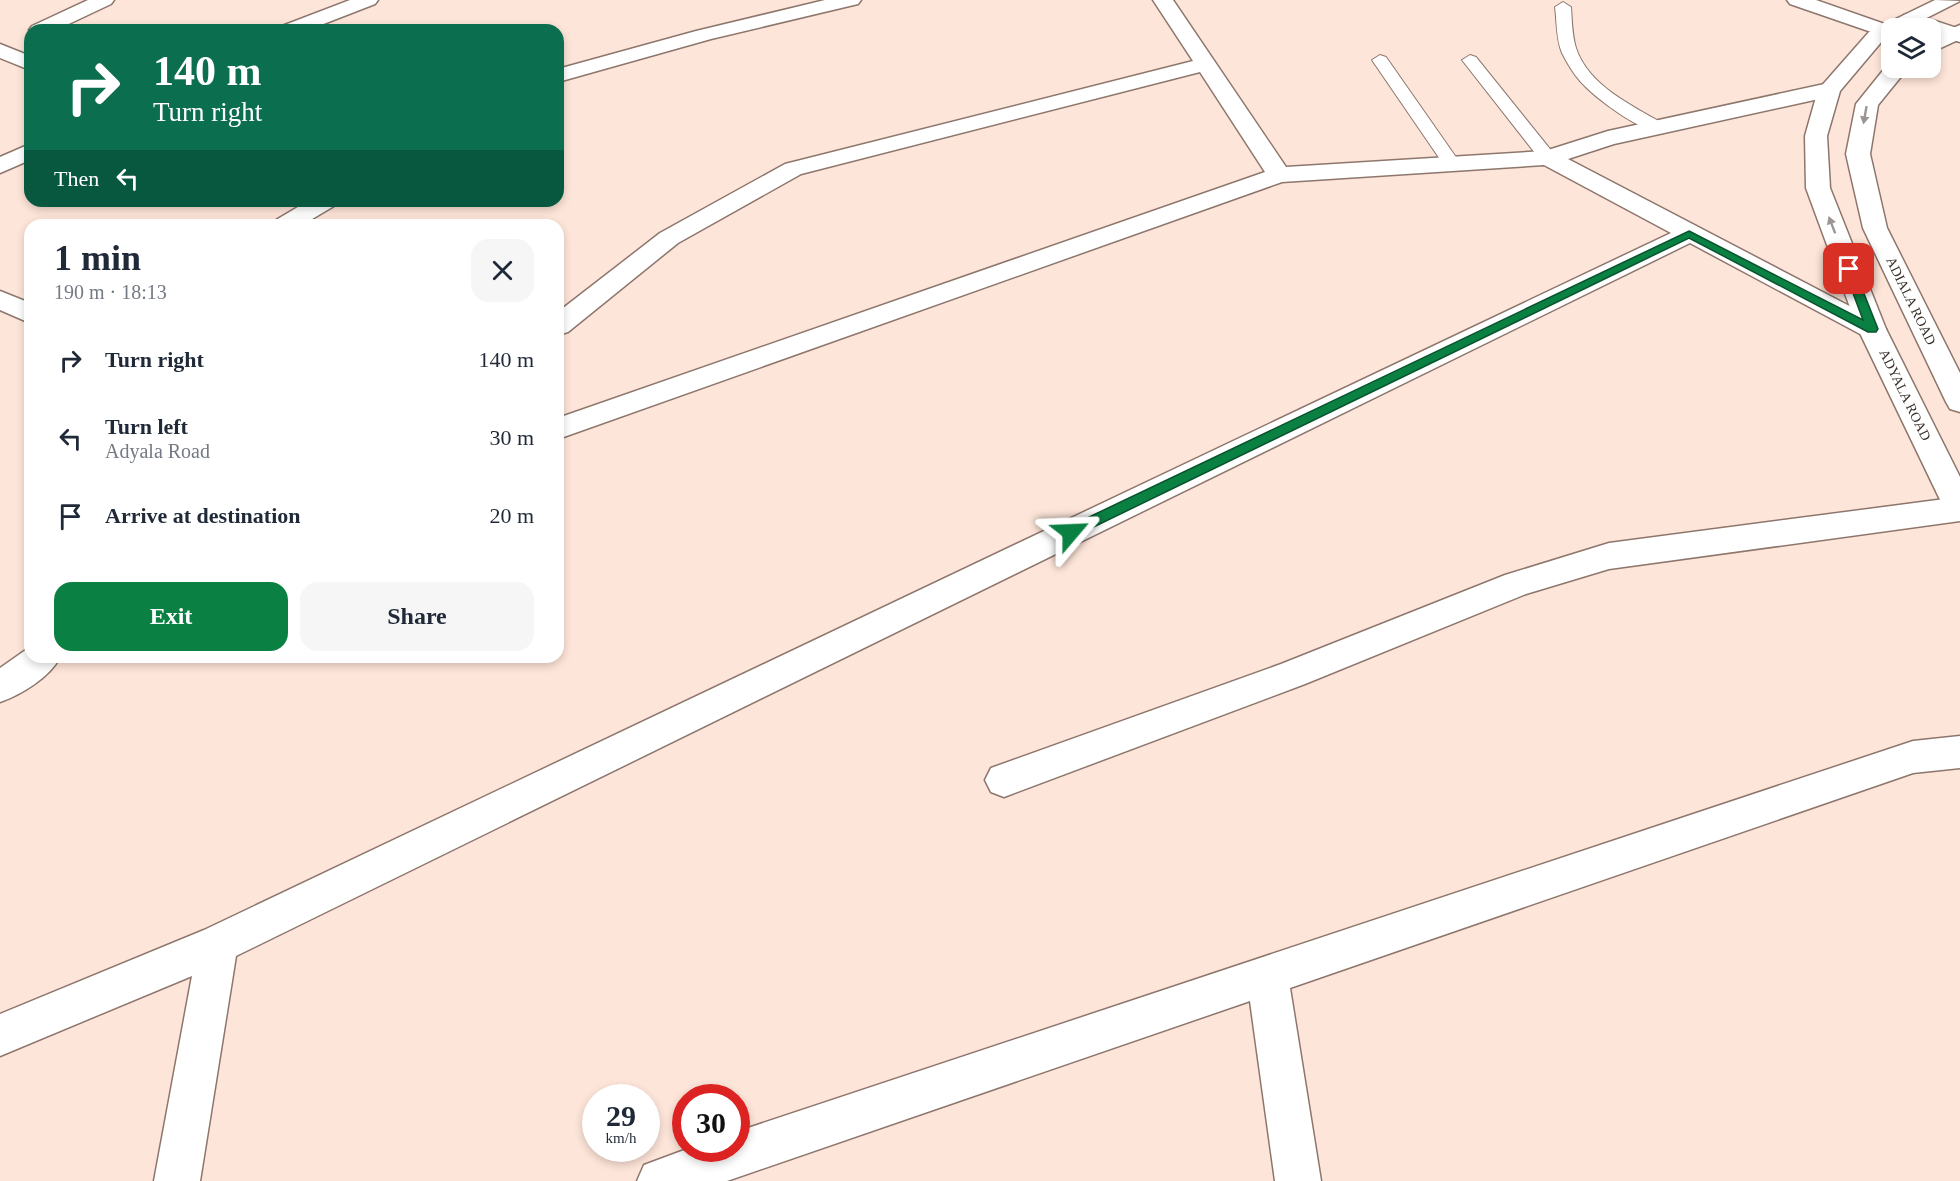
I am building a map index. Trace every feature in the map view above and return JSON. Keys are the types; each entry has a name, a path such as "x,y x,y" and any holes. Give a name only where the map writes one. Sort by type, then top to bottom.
{"street":[{"path":"52,24 104,0"},
{"path":"305,24 368,0"},
{"path":"564,74 677,41 851,0"},
{"path":"1163,0 1279,175"},
{"path":"1797,0 1881,23"},
{"name":"ADYALA ROAD","path":"1914,18 1951,0"},
{"path":"1941,31 1958,33"},
{"path":"1941,42 1958,33"},
{"name":"ADYALA ROAD","path":"1881,34 1876,36 1828,90 1816,136 1818,188 1872,329 1960,509"},
{"path":"0,49 24,37"},
{"path":"0,49 24,61"},
{"path":"564,321 669,238 793,168 1205,64"},
{"name":"ADIALA ROAD","path":"1889,78 1867,104 1858,154 1875,228 1960,402"},
{"path":"564,427 1279,175 1548,158 1608,138 1828,90"},
{"path":"0,166 24,154"},
{"path":"1548,158 1872,329"},
{"path":"295,219 314,207"},
{"path":"0,1035 218,944 1689,234"},
{"path":"0,299 24,311"},
{"path":"1004,780 1293,674 1517,584 1609,556 1960,509"},
{"path":"0,687 34,663"},
{"path":"660,1181 1913,757 1960,752"},
{"path":"177,1181 218,944"},
{"path":"1267,977 1298,1181"}],"lane":[{"path":"1563,7 1569,52 1581,70 1601,94 1656,127"},
{"path":"1380,60 1452,164"},
{"path":"1470,60 1548,158"}],"route":[{"path":"1071,532 1689,234 1872,329 1849,269"}]}
